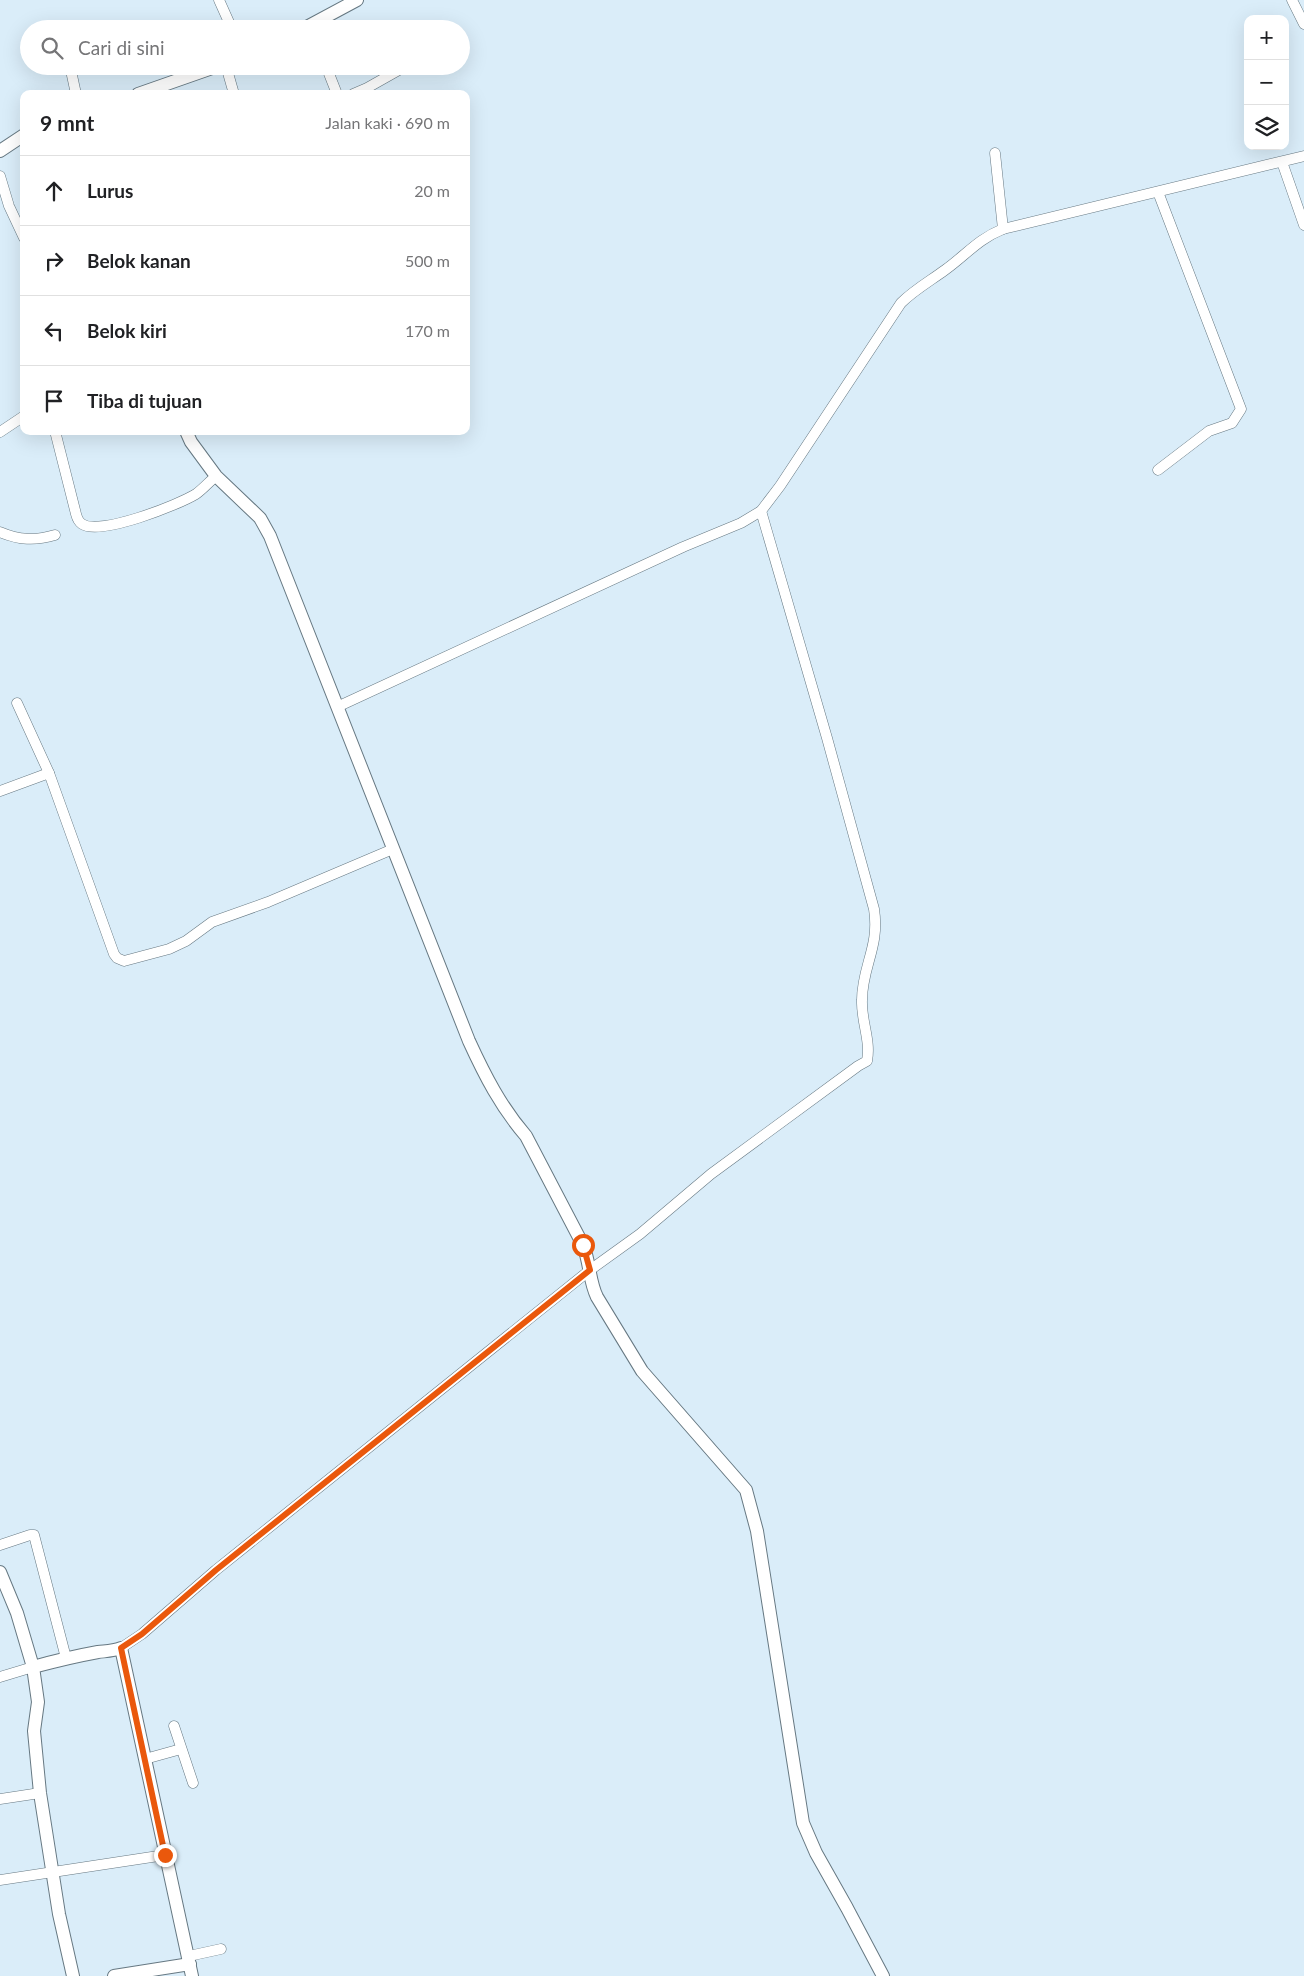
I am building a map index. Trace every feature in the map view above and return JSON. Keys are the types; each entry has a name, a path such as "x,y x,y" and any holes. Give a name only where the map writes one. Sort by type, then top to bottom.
{"street":[{"path":"219,0 228,20"},
{"path":"322,20 357,0"},
{"path":"1292,0 1304,24"},
{"path":"72,75 75,90"},
{"path":"150,90 193,75"},
{"path":"224,75 232,90"},
{"path":"330,75 335,90"},
{"path":"363,90 390,75"},
{"path":"0,151 20,138"},
{"path":"995,153 1004,229"},
{"path":"337,707 683,547 741,523 761,511 780,486 901,303 946,269 976,243 1004,229 1304,156"},
{"path":"1282,162 1304,225"},
{"path":"0,176 9,206 20,229"},
{"path":"1158,192 1241,409 1232,423 1209,431 1158,470"},
{"path":"0,432 20,419"},
{"path":"56,435 76,514 79,521 87,526 139,519 178,504 197,493 216,476"},
{"path":"188,435 216,476 260,518 270,536 469,1041 497,1099 526,1136 583,1245 590,1270 592,1288 642,1371 746,1490 757,1531 803,1823 816,1853 883,1976"},
{"path":"0,1677 66,1658 109,1652 121,1648 142,1634 216,1570 590,1270 640,1234 719,1168 867,1061 869,1050 861,1003 862,992 874,947 876,932 874,909 761,511"},
{"path":"0,532 9,536 35,540 55,535"},
{"path":"17,703 49,773 114,954 120,960 137,958 186,942 212,922 268,902 393,849"},
{"path":"0,791 49,773"},
{"path":"0,1544 31,1534 34,1535 66,1658"},
{"path":"0,1572 17,1613 33,1668 38,1710 35,1739 40,1793 59,1914 73,1976"},
{"path":"121,1648 190,1965"},
{"path":"174,1726 193,1783"},
{"path":"145,1759 181,1750"},
{"path":"0,1799 40,1793"},
{"path":"0,1880 165,1855"},
{"path":"114,1976 190,1965 221,1949"}],"route":[{"path":"165,1855 121,1648 142,1634 216,1570 590,1270 583,1245"}]}
